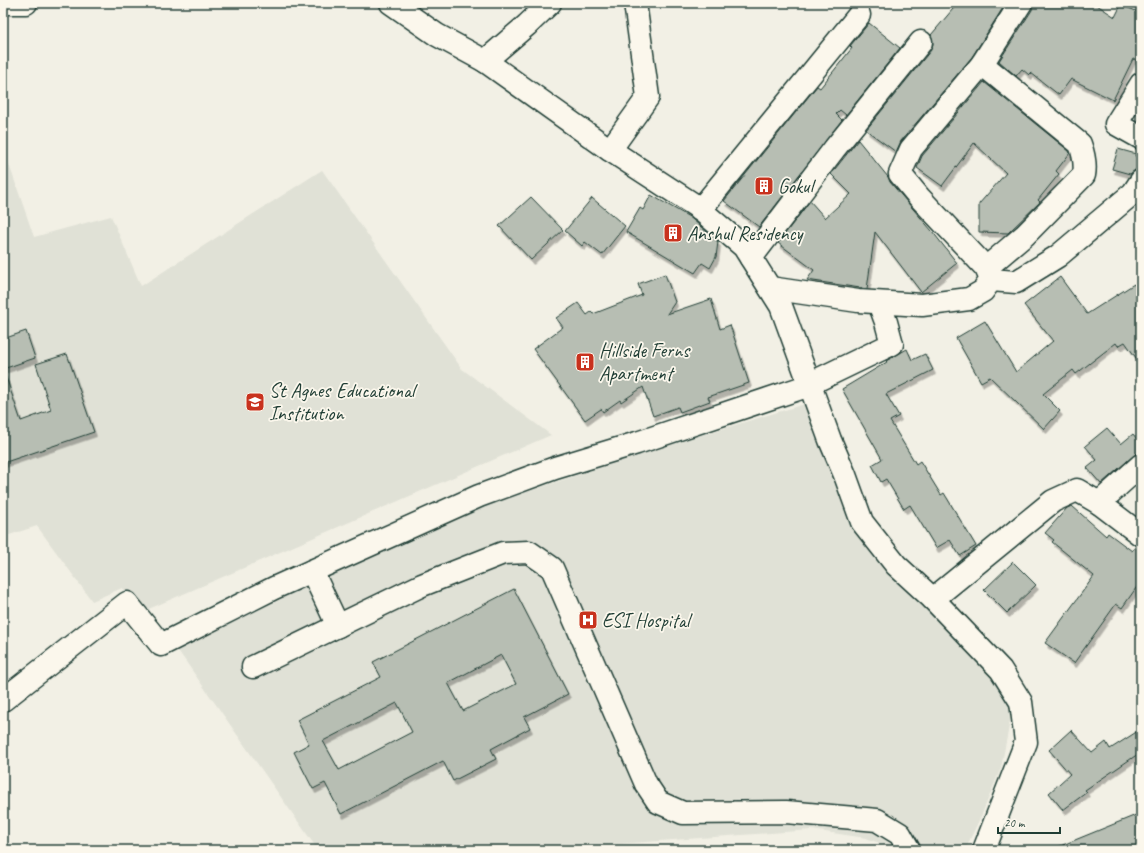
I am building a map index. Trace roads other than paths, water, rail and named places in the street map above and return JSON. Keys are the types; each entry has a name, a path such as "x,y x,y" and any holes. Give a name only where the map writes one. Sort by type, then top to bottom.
{"street":[{"path":"9,3 26,4"},
{"path":"391,3 437,35 485,61 610,150 700,210 744,247 752,258 781,306 830,440 846,475 862,522 896,565 933,599 1001,670 1021,702 1026,742 984,850"},
{"path":"485,61 550,3"},
{"path":"610,150 648,98 635,3"},
{"path":"1021,3 982,64 911,149 900,174 988,274 1016,282 1058,256 1133,193 1141,181"},
{"path":"700,210 859,15"},
{"path":"752,258 835,148 921,42"},
{"path":"770,288 858,302 922,305 969,299 983,291 988,274 1084,175 1085,168 1084,155 1080,144 982,64"},
{"path":"1141,84 1116,124 1141,138"},
{"path":"3,700 127,603 161,645 274,588 479,496 555,468 637,443 810,385 892,344 880,303"},
{"path":"1099,503 1141,465"},
{"path":"933,599 1053,501 1077,490 1099,503 1141,535"},
{"path":"252,667 422,585 503,553 529,552 552,568 646,784 658,802 683,813 786,812 877,820 900,834 909,850"},
{"path":"312,571 338,626"}],"place":[{"name":"Gokul","path":"764,186"},
{"name":"Anshul Residency","path":"673,233"},
{"name":"Hillside Ferns Apartment","path":"585,362"},
{"name":"St Agnes Educational Institution","path":"255,402"},
{"name":"ESI Hospital","path":"588,620"}]}
